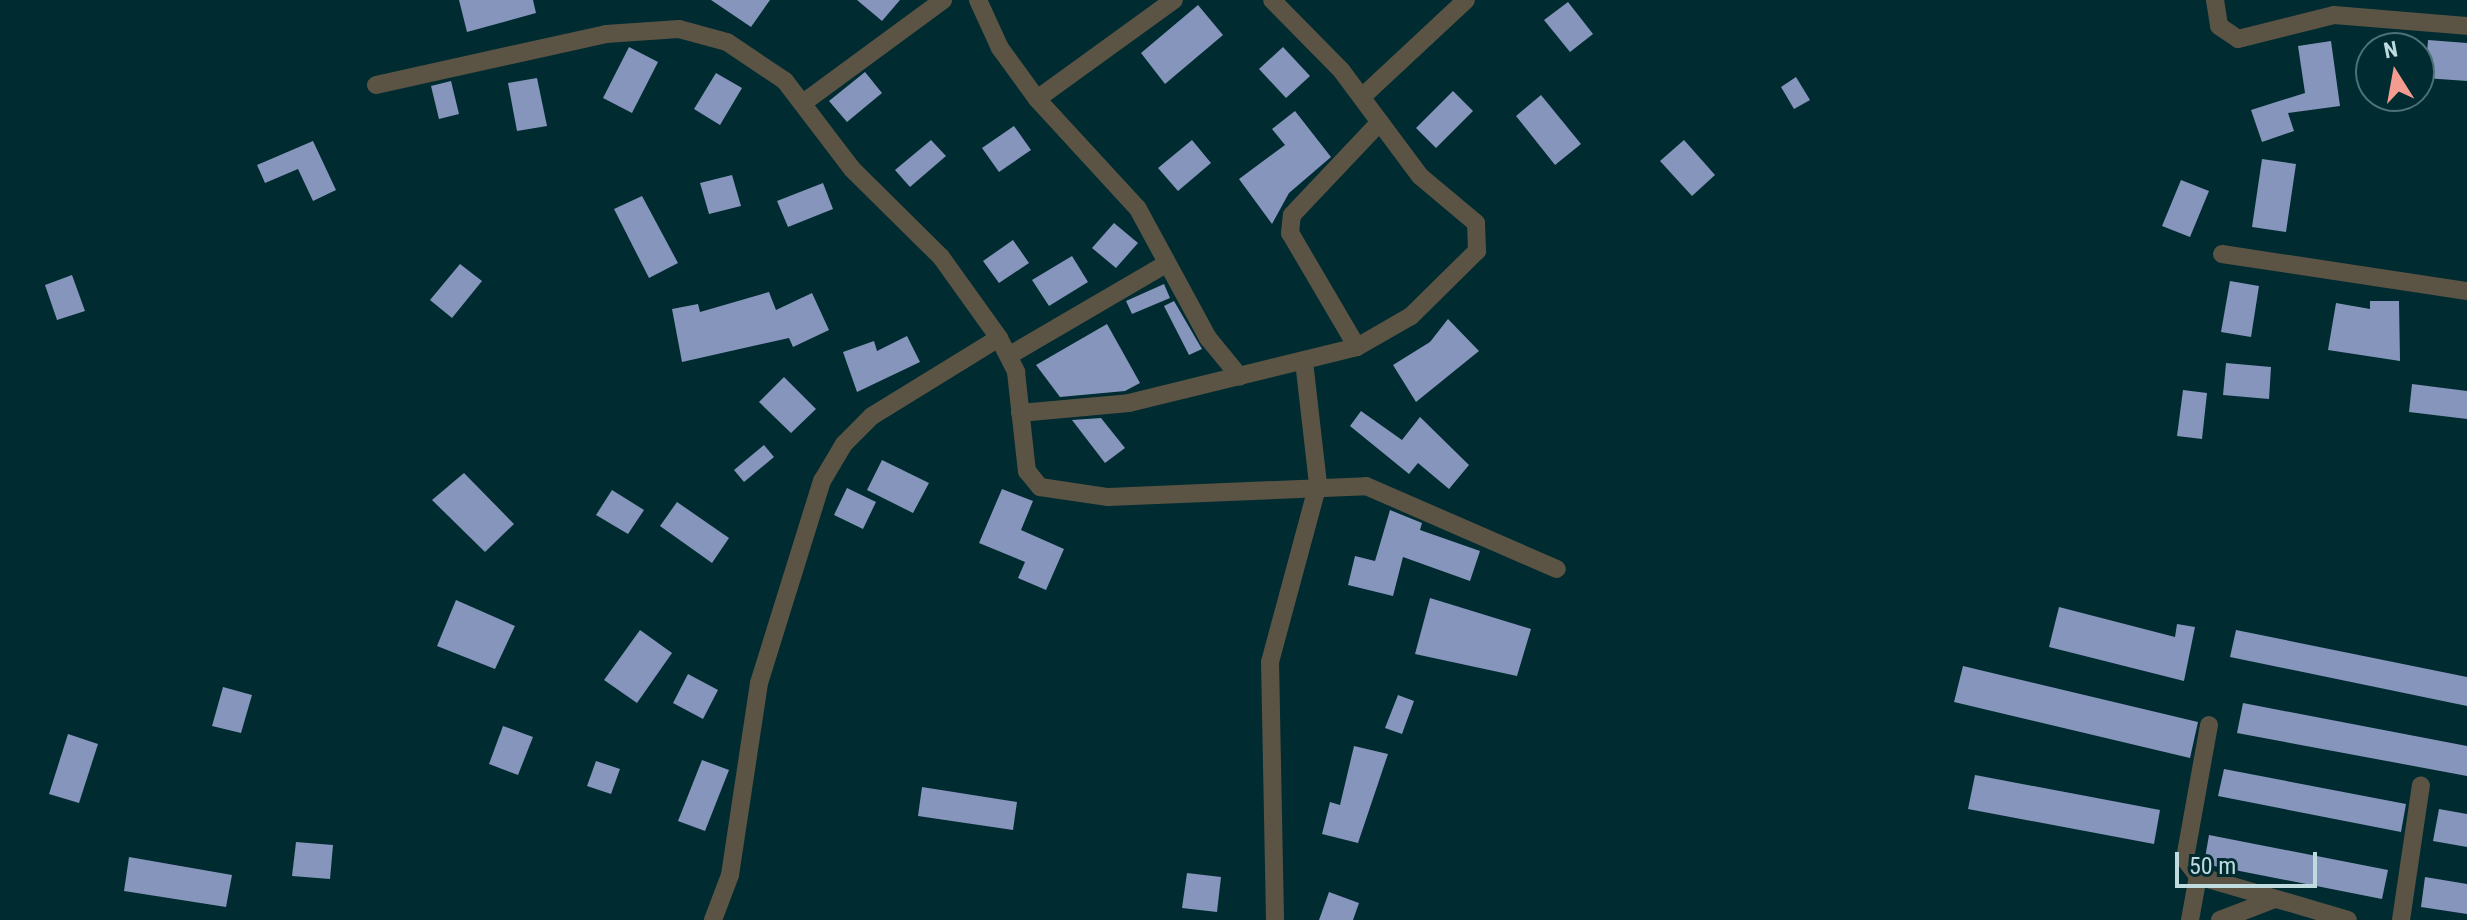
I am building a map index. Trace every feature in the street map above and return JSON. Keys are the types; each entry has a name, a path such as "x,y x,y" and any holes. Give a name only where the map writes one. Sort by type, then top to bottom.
{"street":[{"path":"803,103 943,0"},
{"path":"978,0 1000,48 1037,99 1138,209 1164,265 1240,377"},
{"path":"1037,99 1174,0"},
{"path":"1020,413 1129,403 1357,347 1411,316 1477,251 1481,237 1462,205 1420,176 1362,97 1272,0"},
{"path":"1362,97 1466,0"},
{"path":"2215,0 2219,26 2238,39 2334,15 2467,26"},
{"path":"376,85 606,34 679,29 727,42 785,81 852,169 941,257 999,338 1010,355 1027,471 1040,487 1067,495 1318,484 1390,492 1557,569"},
{"path":"1357,347 1290,233 1292,215 1380,122"},
{"path":"2222,254 2467,291"},
{"path":"1010,355 1164,265"},
{"path":"713,920 730,875 759,683 822,481 844,444 872,416 999,338"},
{"path":"1275,920 1270,662 1318,484 1304,362"},
{"path":"2209,725 2187,829 2185,859 2198,876 2348,920"},
{"path":"2401,920 2421,785"},
{"path":"2190,920 2198,876"},
{"path":"2220,920 2275,899"}],"building":[{"path":"459,0 533,0 536,13 467,32"},
{"path":"711,0 770,0 751,27"},
{"path":"857,0 900,0 882,21"},
{"path":"1568,2 1593,34 1570,52 1544,20"},
{"path":"1198,5 1223,35 1165,84 1141,53"},
{"path":"2331,41 2340,106 2288,113 2294,131 2262,142 2251,110 2305,93 2298,46"},
{"path":"2435,41 2467,43 2467,81 2435,79"},
{"path":"629,47 658,62 632,113 603,98"},
{"path":"1283,47 1310,76 1286,98 1259,69"},
{"path":"865,72 882,93 847,122 829,101"},
{"path":"716,73 742,88 720,125 694,109"},
{"path":"1796,77 1810,100 1794,109 1781,87"},
{"path":"537,78 547,126 517,131 508,83"},
{"path":"451,81 459,114 439,119 431,86"},
{"path":"1453,91 1473,111 1436,148 1416,128"},
{"path":"1541,95 1581,144 1555,165 1516,116"},
{"path":"1295,111 1331,157 1289,193 1272,224 1239,179 1285,145 1272,129"},
{"path":"1014,126 1031,150 999,172 982,148"},
{"path":"931,140 946,156 910,187 895,170"},
{"path":"1192,140 1211,163 1178,191 1158,168"},
{"path":"1684,140 1715,175 1692,196 1660,161"},
{"path":"313,141 336,190 313,201 298,169 265,183 257,165"},
{"path":"2262,159 2296,164 2286,232 2252,227"},
{"path":"732,175 741,206 709,214 700,183"},
{"path":"2181,180 2209,191 2190,237 2162,226"},
{"path":"823,183 833,209 788,227 777,201"},
{"path":"642,196 678,263 649,278 614,209"},
{"path":"1114,223 1138,243 1116,268 1092,248"},
{"path":"1013,240 1029,263 999,283 983,261"},
{"path":"1072,256 1088,282 1049,306 1032,280"},
{"path":"460,264 482,281 452,318 430,300"},
{"path":"72,275 85,311 57,320 45,285"},
{"path":"2230,281 2259,286 2251,337 2221,332"},
{"path":"1164,284 1170,298 1132,314 1126,301"},
{"path":"769,292 776,310 812,293 829,330 793,347 789,338 682,362 672,309 698,304 700,312"},
{"path":"1174,301 1202,349 1189,355 1164,306"},
{"path":"2370,301 2399,301 2400,361 2328,350 2336,303 2370,309"},
{"path":"1448,319 1479,351 1416,402 1393,365 1430,342"},
{"path":"1107,324 1140,383 1125,391 1060,397 1036,365"},
{"path":"907,336 920,362 857,392 843,352 874,341 877,351"},
{"path":"2226,363 2271,367 2269,399 2223,395"},
{"path":"784,377 816,409 791,433 759,402"},
{"path":"2412,384 2467,391 2467,419 2409,412"},
{"path":"2183,390 2207,393 2202,439 2177,436"},
{"path":"1361,411 1402,440 1420,417 1469,465 1449,489 1418,463 1409,474 1350,426"},
{"path":"1101,418 1125,448 1105,463 1072,420"},
{"path":"764,445 774,457 744,482 734,470"},
{"path":"882,460 929,483 913,513 867,490"},
{"path":"464,473 514,524 485,552 432,500"},
{"path":"847,488 876,502 863,529 834,515"},
{"path":"1002,489 1033,501 1021,530 1064,549 1046,590 1018,578 1025,562 979,543"},
{"path":"612,490 644,510 628,534 596,515"},
{"path":"677,502 729,538 712,563 660,526"},
{"path":"1390,510 1422,523 1420,530 1480,551 1470,581 1403,557 1393,596 1348,585 1355,556 1375,561"},
{"path":"1430,598 1531,629 1517,676 1415,654"},
{"path":"456,600 515,626 495,669 437,646"},
{"path":"2059,607 2175,637 2177,624 2195,627 2184,681 2049,647"},
{"path":"640,630 672,653 637,703 604,680"},
{"path":"2236,630 2467,677 2467,706 2230,657"},
{"path":"1963,666 2198,722 2190,758 1954,702"},
{"path":"688,674 718,690 703,719 673,703"},
{"path":"223,687 252,695 241,733 212,726"},
{"path":"1398,695 1414,701 1402,734 1385,728"},
{"path":"2243,703 2467,746 2467,776 2237,733"},
{"path":"503,726 533,737 518,775 489,764"},
{"path":"68,734 98,744 79,803 49,794"},
{"path":"1354,746 1388,754 1358,843 1322,834 1330,802 1340,805"},
{"path":"702,760 729,770 705,831 678,821"},
{"path":"596,761 620,769 611,794 587,786"},
{"path":"2224,769 2406,804 2401,832 2218,796"},
{"path":"1975,775 2160,810 2154,844 1968,809"},
{"path":"922,787 1017,802 1013,830 918,816"},
{"path":"2439,809 2467,814 2467,847 2433,841"},
{"path":"2209,835 2388,870 2382,899 2204,864"},
{"path":"296,842 333,845 330,879 292,876"},
{"path":"129,857 232,875 226,907 124,891"},
{"path":"1187,873 1221,877 1217,912 1182,908"},
{"path":"2425,877 2467,884 2467,914 2421,907"},
{"path":"1329,892 1359,903 1353,920 1319,920"}]}
